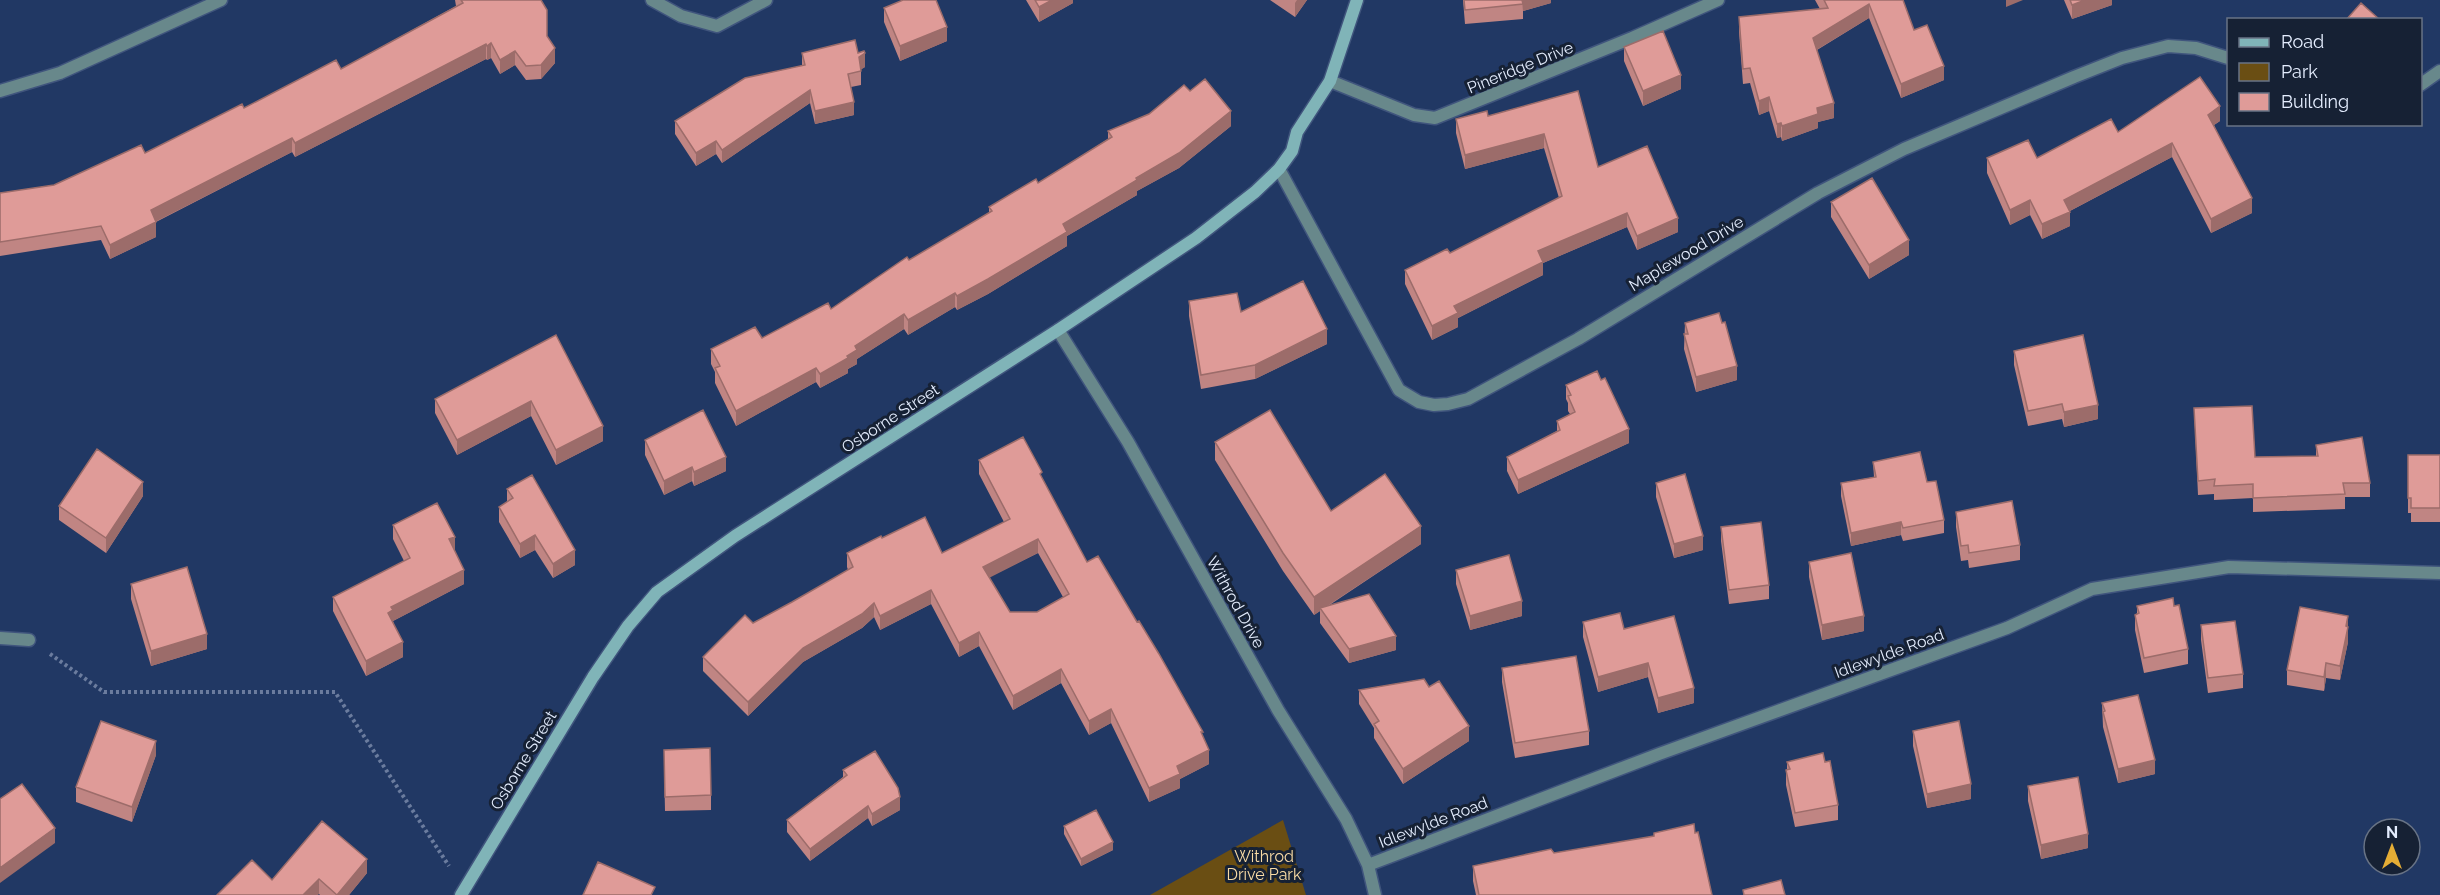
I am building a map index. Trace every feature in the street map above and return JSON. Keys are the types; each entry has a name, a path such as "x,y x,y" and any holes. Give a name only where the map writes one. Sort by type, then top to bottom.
{"street":[{"path":"0,91 60,74 221,0"},
{"path":"657,4 681,16 717,26 766,0"},
{"name":"Osborne Street","path":"463,892 593,677 628,626 657,592 735,536 1058,330 1196,238 1255,192 1279,170 1292,151 1297,132 1330,81 1357,0"},
{"name":"Pineridge Drive","path":"1330,81 1414,114 1435,118 1718,0"},
{"name":"Maplewood Drive","path":"1279,170 1399,390 1419,402 1448,404 1477,394 1568,344 1818,193 1904,149 2074,77 2149,50 2179,45 2227,57"},
{"path":"2422,84 2440,71"},
{"name":"Withrod Drive","path":"1058,330 1128,441 1278,710 1346,819 1368,865 1375,895"},
{"name":"Idlewylde Road","path":"1368,865 1670,750 2007,628 2092,589 2229,567 2440,573"},
{"path":"0,638 29,640"}],"path":[{"path":"29,640 104,692 335,692 463,892"}],"green space":[{"name":"Withrod Drive Park","path":"1283,820 1306,895 1150,895"}],"building":[{"path":"461,0 541,0 547,10 547,36 555,48 541,65 526,66 515,51 500,60 491,43 487,46 486,44 295,143 292,138 151,210 156,222 110,245 101,226 0,242 0,193 54,185 141,145 145,153 242,104 244,108 336,60 341,69 463,3"},
{"path":"903,0 936,0 947,27 900,46 884,8"},
{"path":"1035,0 1052,0 1039,7"},
{"path":"1464,0 1522,0 1523,4 1465,10"},
{"path":"1824,0 1903,0 1914,30 1927,25 1944,66 1901,84 1869,4 1813,38 1834,103 1817,108 1818,114 1782,126 1781,123 1777,124 1769,97 1759,101 1750,68 1743,69 1739,17 1828,8"},
{"path":"2070,0 2085,0 2072,5"},
{"path":"2361,3 2378,18 2348,18"},
{"path":"1663,31 1681,75 1643,91 1624,47"},
{"path":"855,40 858,53 864,51 865,53 859,57 861,71 848,74 854,102 815,111 810,90 722,150 716,141 696,153 675,121 745,78 805,65 802,53"},
{"path":"2200,77 2220,106 2208,115 2252,198 2211,219 2172,143 2064,200 2070,212 2042,224 2030,200 2010,210 1987,158 2028,140 2037,158 2111,119 2118,132"},
{"path":"1205,79 1231,111 1179,153 1063,224 1067,232 988,279 957,296 955,293 908,320 904,314 855,346 857,350 847,356 848,358 820,374 816,368 736,411 715,368 720,366 711,349 755,327 762,338 828,303 831,309 907,257 909,260 992,211 989,207 1036,179 1038,183 1112,137 1108,131 1149,114 1184,85 1190,91"},
{"path":"1578,91 1598,167 1647,146 1678,218 1637,236 1627,213 1538,251 1543,262 1454,306 1458,313 1432,326 1405,270 1447,249 1450,253 1562,196 1544,134 1465,155 1456,119 1487,111 1488,116"},
{"path":"1872,178 1909,240 1869,265 1831,202"},
{"path":"1303,281 1327,329 1255,365 1201,375 1189,301 1237,293 1241,312"},
{"path":"1719,313 1722,323 1725,322 1737,366 1696,377 1684,334 1688,334 1685,323"},
{"path":"556,335 603,426 556,450 531,401 457,440 435,399"},
{"path":"2083,335 2098,405 2064,412 2062,404 2028,411 2014,351"},
{"path":"1597,371 1601,380 1605,378 1629,429 1518,480 1507,457 1560,430 1557,421 1575,412 1566,385"},
{"path":"2252,406 2255,457 2318,456 2316,445 2362,437 2370,483 2343,483 2345,494 2253,498 2253,484 2214,486 2215,479 2198,481 2194,408"},
{"path":"703,410 726,457 694,472 692,467 664,481 645,440"},
{"path":"1270,410 1331,511 1385,474 1421,526 1314,597 1283,553 1215,442"},
{"path":"1023,437 1087,562 1098,556 1159,654 1203,732 1201,732 1209,750 1177,766 1180,774 1149,788 1111,709 1089,721 1061,669 1013,696 979,632 959,643 931,590 880,616 874,603 862,614 803,648 748,702 703,657 745,615 753,623 853,567 847,553 881,536 882,538 925,517 942,553 1010,519 979,460","holes":["1038,539 1069,594 1037,612 1010,612 983,567"]},
{"path":"97,449 143,482 106,538 59,506"},
{"path":"1920,452 1927,482 1936,481 1944,520 1903,528 1901,522 1851,533 1841,483 1876,477 1873,462"},
{"path":"2408,455 2440,455 2440,508 2411,508 2411,498 2408,498"},
{"path":"1685,474 1703,536 1674,544 1656,483"},
{"path":"532,475 575,550 553,564 535,535 520,544 499,507 513,498 507,489"},
{"path":"2012,501 2020,545 1969,553 1968,545 1961,546 1956,512"},
{"path":"437,503 455,537 449,539 464,570 391,607 393,610 388,613 403,642 366,661 333,597 410,558 393,525"},
{"path":"1761,522 1769,585 1729,590 1721,527"},
{"path":"1851,553 1864,616 1822,625 1809,562"},
{"path":"1509,555 1522,601 1470,616 1456,570"},
{"path":"187,567 207,634 151,651 131,584"},
{"path":"1369,594 1396,636 1349,649 1320,608"},
{"path":"2173,598 2174,606 2179,605 2188,649 2144,658 2135,615 2139,613 2137,606"},
{"path":"2300,607 2348,616 2340,666 2326,663 2324,677 2287,670"},
{"path":"1620,613 1624,629 1674,616 1694,688 1658,698 1648,663 1598,677 1583,622"},
{"path":"2235,621 2243,674 2208,678 2201,625"},
{"path":"1576,656 1589,731 1515,743 1502,668"},
{"path":"1424,679 1429,687 1439,681 1469,726 1403,769 1374,724 1379,721 1359,690"},
{"path":"2138,695 2155,760 2118,769 2102,703"},
{"path":"101,721 156,741 132,807 76,787"},
{"path":"1959,721 1971,784 1927,794 1913,731"},
{"path":"710,748 711,795 665,797 664,750"},
{"path":"875,751 898,788 900,797 872,814 868,806 810,849 787,820 847,775 843,770"},
{"path":"1823,753 1825,762 1830,761 1838,805 1795,813 1786,770 1790,769 1787,762"},
{"path":"2078,777 2088,834 2041,845 2028,786"},
{"path":"22,784 55,828 0,868 0,799"},
{"path":"1096,810 1113,842 1081,859 1064,826"},
{"path":"322,821 367,859 337,895 319,879 303,895 217,895 252,860 272,880"},
{"path":"1694,824 1695,833 1698,832 1712,895 1479,895 1473,866 1551,849 1554,853 1654,836 1654,833"},
{"path":"598,862 655,887 651,895 583,895"},
{"path":"1781,880 1785,895 1744,895 1743,890"}]}
